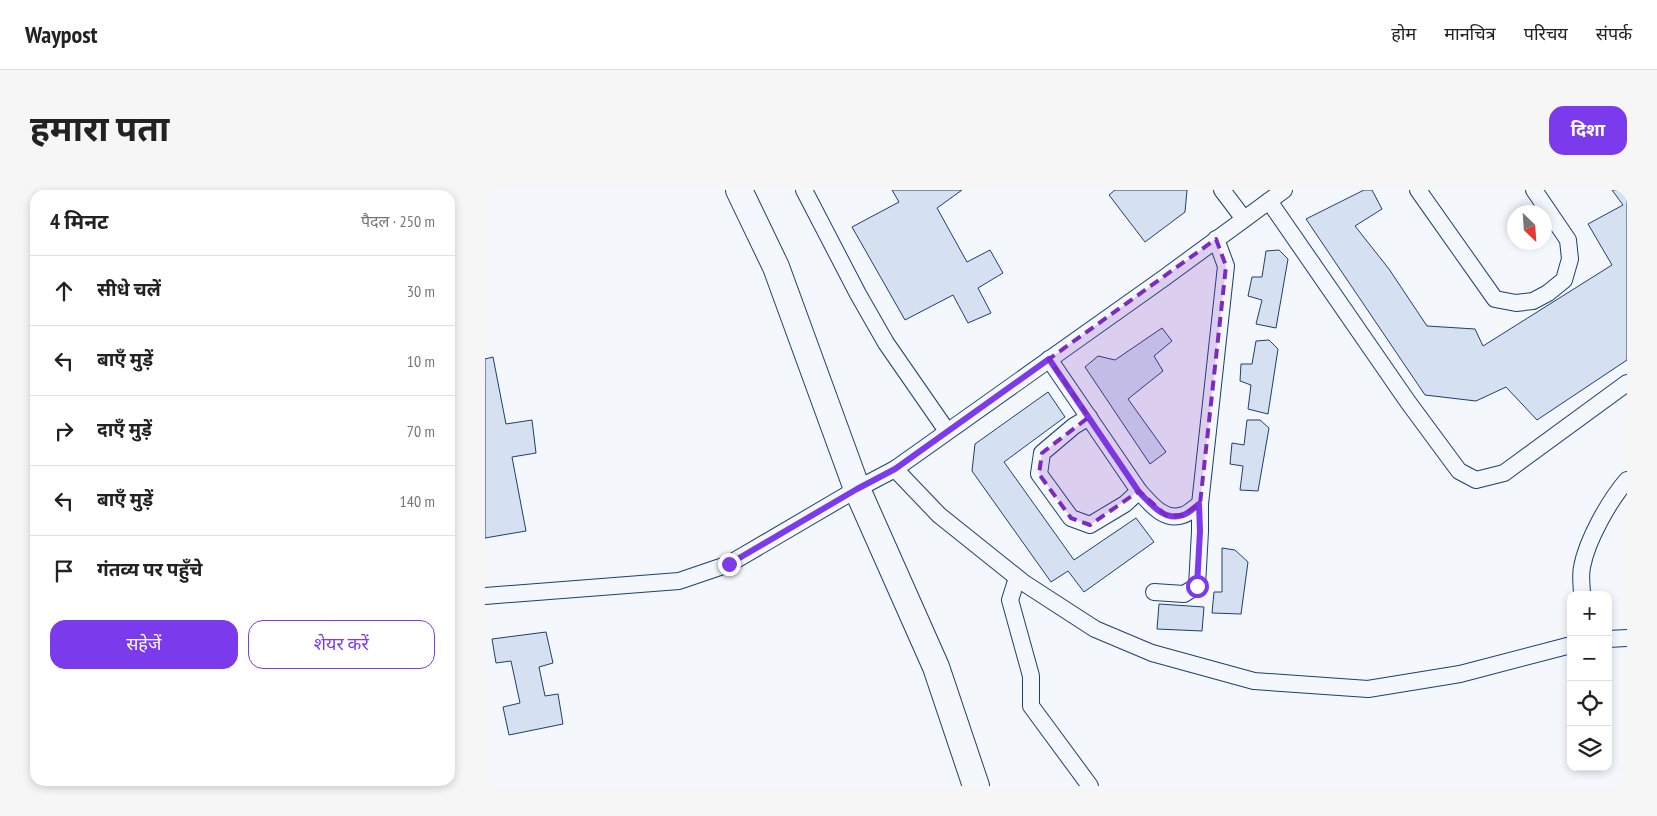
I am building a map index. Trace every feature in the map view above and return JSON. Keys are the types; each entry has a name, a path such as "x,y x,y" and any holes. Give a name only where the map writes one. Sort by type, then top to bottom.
{"main road":[{"path":"739,190 776,267 857,489 936,667 976,786"}],"street":[{"path":"804,190 858,294 886,343 947,431"},
{"path":"1222,190 1243,219"},
{"path":"485,596 679,581 729,564 857,489 895,469 1284,190"},
{"path":"1417,190 1495,299 1516,303 1533,301 1548,293 1563,280 1570,259 1568,240 1534,190"},
{"path":"1269,201 1408,402 1459,471 1476,480 1504,473 1627,383"},
{"path":"1154,592 1184,594 1197,586 1200,531 1199,504 1226,266 1216,239"},
{"path":"1049,359 1139,492 1153,506 1167,516 1183,516 1199,504"},
{"path":"1089,417 1074,426 1042,453 1039,474 1071,518 1090,524 1125,504 1139,492"},
{"path":"895,469 939,515 1017,578 1095,629 1152,653 1254,681 1368,690 1460,674 1567,646"},
{"path":"1582,591 1581,568 1595,530 1617,492 1627,480"},
{"path":"1017,578 1010,600 1031,676 1031,706 1090,786"},
{"path":"1612,638 1627,638"}],"highlighted area":[{"path":"1216,239 1226,266 1200,504 1183,515 1167,516 1139,491 1090,525 1071,518 1039,474 1042,453 1089,417 1049,359"}],"building":[{"path":"892,190 962,190 937,208 967,262 990,250 1003,273 978,288 991,313 968,323 953,295 905,320 852,227 899,202"},
{"path":"1115,190 1187,190 1185,212 1145,242 1109,195"},
{"path":"1364,190 1372,190 1382,209 1355,226 1389,269 1427,326 1475,329 1483,346 1612,265 1588,224 1623,205 1612,190 1627,190 1627,360 1537,420 1506,387 1476,401 1425,395 1306,219"},
{"path":"1279,250 1288,259 1276,328 1256,324 1262,300 1248,296 1252,277 1262,277 1266,251"},
{"path":"1162,328 1172,341 1154,356 1163,371 1128,399 1166,452 1150,464 1085,367 1098,356 1115,360"},
{"path":"1269,340 1278,349 1268,414 1248,409 1251,385 1240,381 1241,364 1252,364 1256,341"},
{"path":"493,357 506,424 532,420 536,453 512,457 526,531 485,538 485,359"},
{"path":"1048,392 1065,417 1004,462 1074,560 1136,518 1154,542 1084,592 1068,571 1051,582 972,471 975,444"},
{"path":"1247,420 1260,420 1269,428 1258,491 1240,490 1243,466 1230,464 1232,443 1244,445"},
{"path":"1222,548 1235,550 1248,562 1241,614 1212,613 1214,592 1222,592"},
{"path":"1159,604 1204,607 1202,631 1157,629"},
{"path":"546,632 553,663 539,667 545,696 558,694 563,724 509,735 503,707 520,703 511,661 496,663 492,639"}],"route":[{"path":"729,564 857,489 895,469 1049,359 1139,492 1153,506 1167,516 1183,516 1199,504 1200,531 1197,586"}]}
